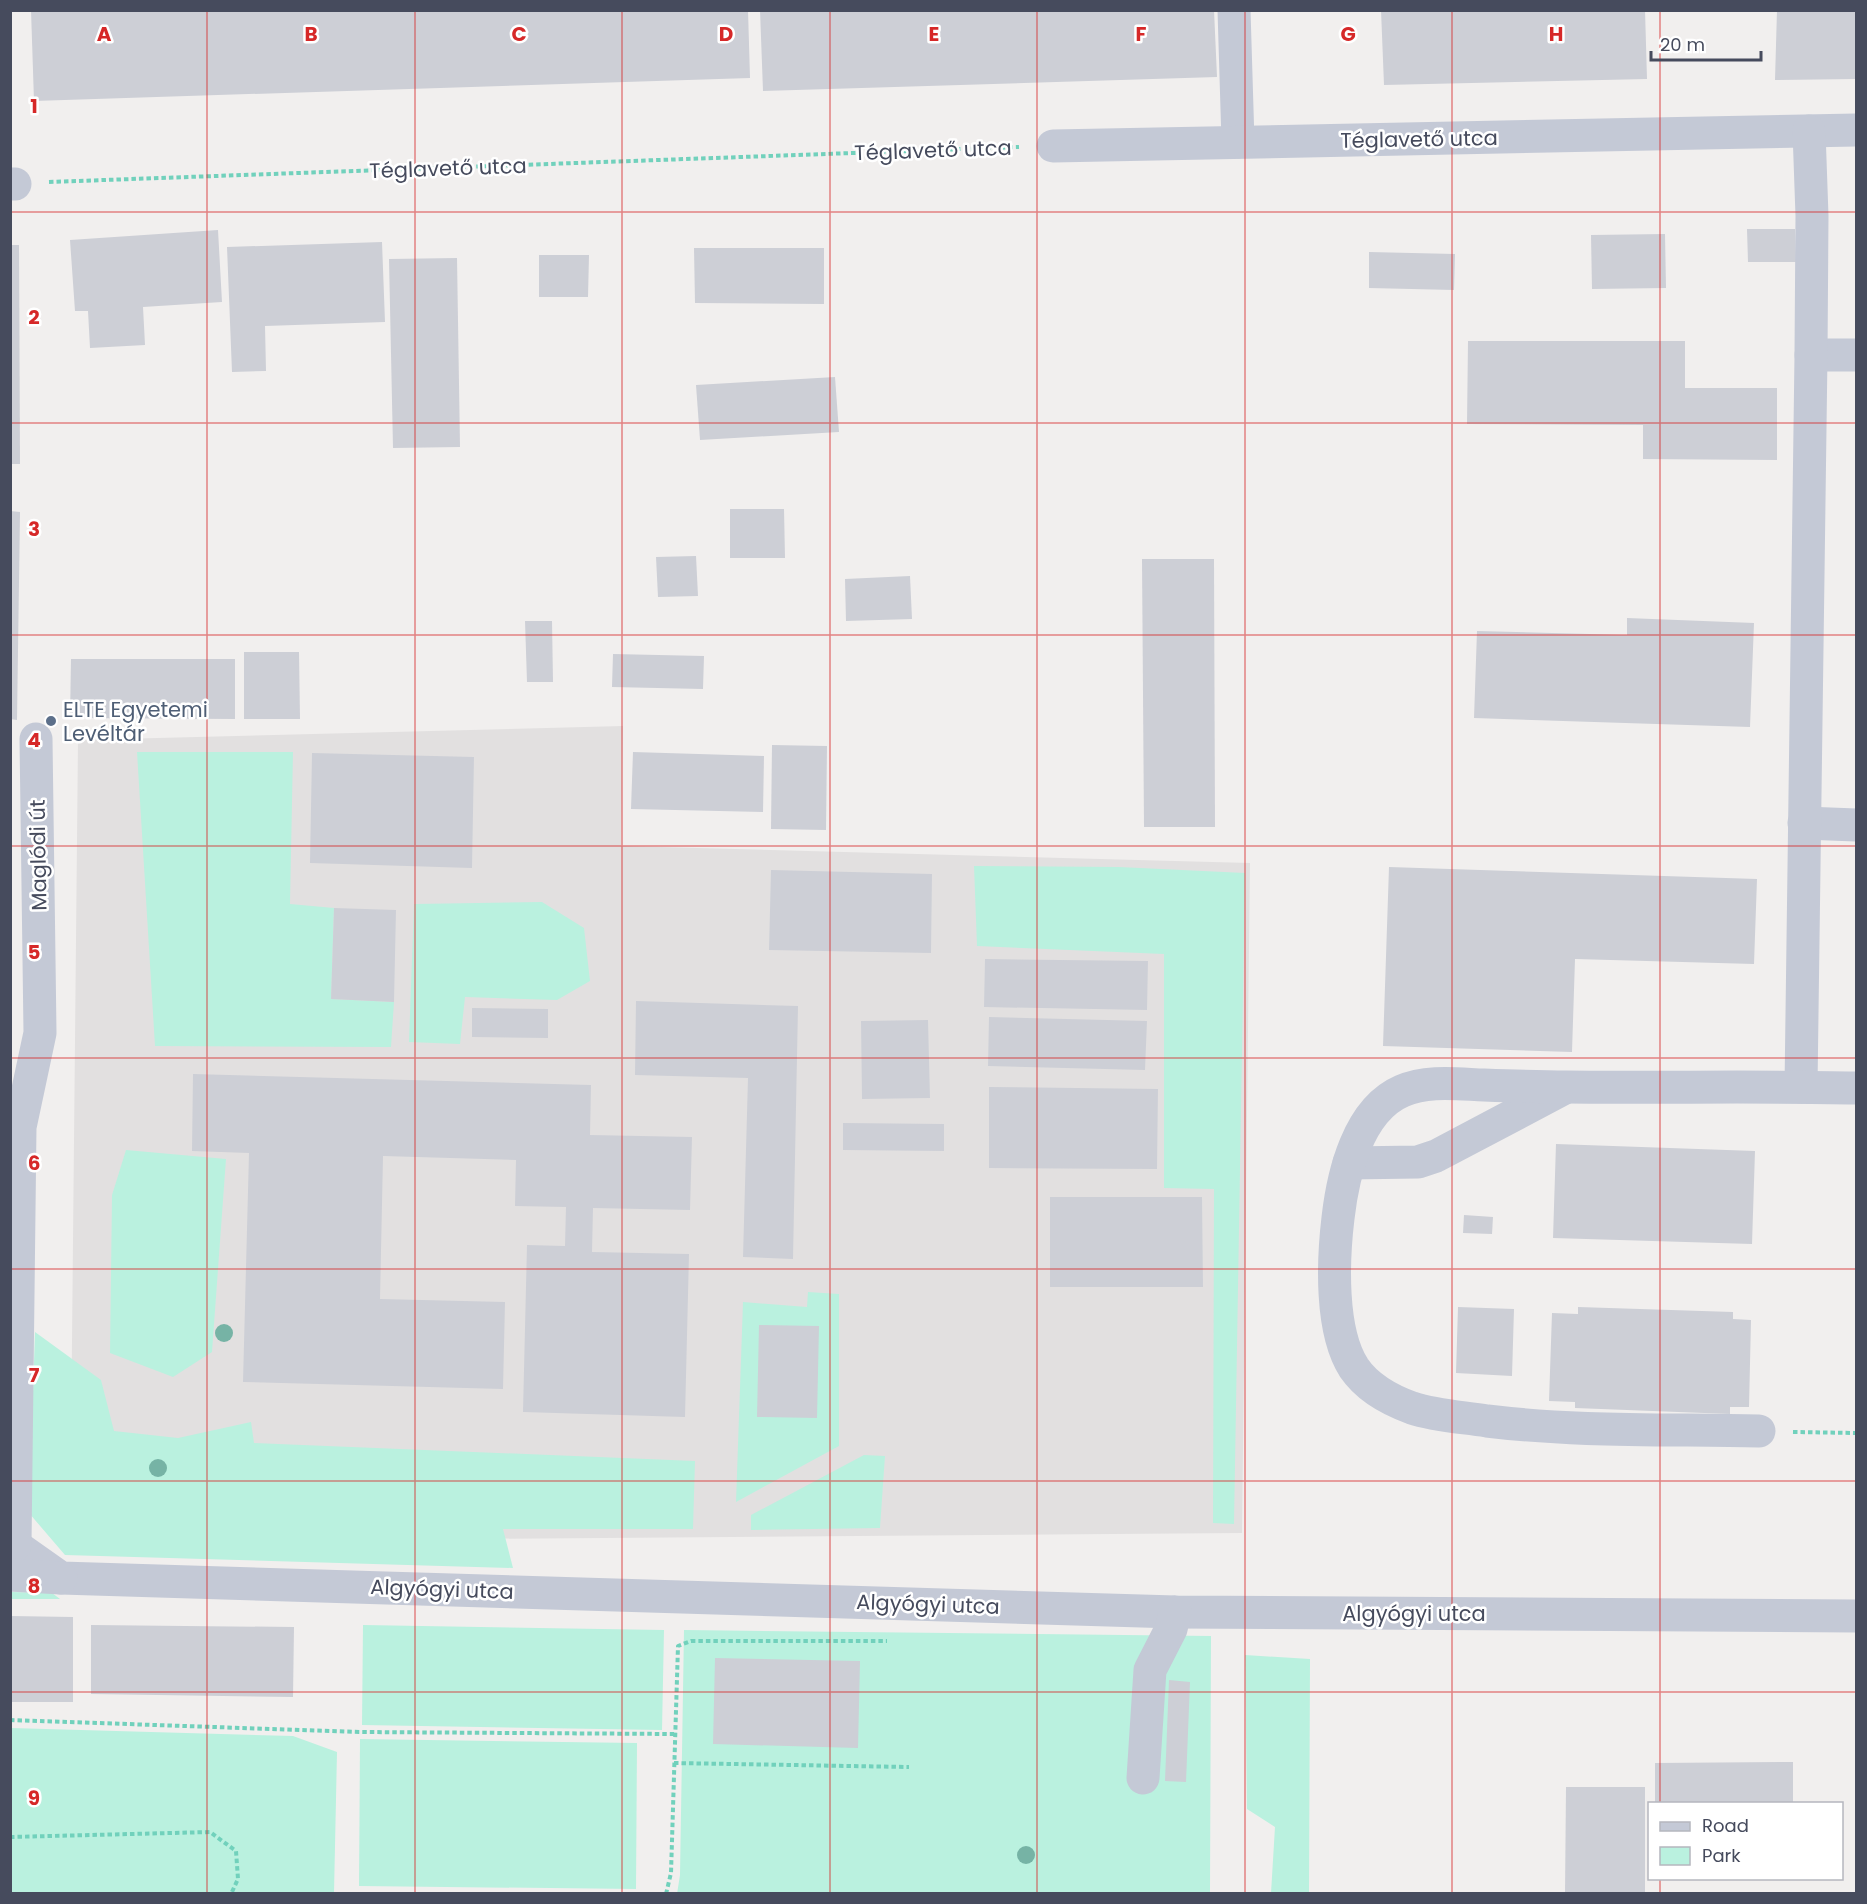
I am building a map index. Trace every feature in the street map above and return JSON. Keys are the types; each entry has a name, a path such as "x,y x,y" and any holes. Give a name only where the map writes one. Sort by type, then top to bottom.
{"street":[{"path":"1234,10 1238,142"},
{"name":"Téglavető utca","path":"1053,146 1857,130"},
{"path":"1801,1087 1811,355 1812,216 1809,131"},
{"path":"1811,355 1857,355"},
{"name":"Maglódi út","path":"12,1554 15,1127 40,1032 36,739"},
{"path":"1804,823 1857,825"},
{"path":"1759,1431 1530,1426 1444,1415 1424,1411 1389,1398 1371,1386 1355,1369 1344,1348 1337,1325 1335,1246 1339,1209 1349,1163 1363,1129 1375,1111 1388,1099 1405,1090 1438,1083 1566,1087 1857,1088"},
{"path":"1349,1163 1418,1162 1436,1156 1566,1087"},
{"name":"Algyógyi utca","path":"12,1554 61,1578 1175,1612 1857,1616"},
{"path":"1143,1778 1150,1670 1171,1629 1175,1612"}],"path":[{"name":"Téglavető utca","path":"13,184 1053,146"},
{"path":"1759,1431 1857,1433"},
{"path":"666,1893 671,1874 678,1646 691,1641 896,1641"},
{"path":"10,1720 359,1732 674,1734"},
{"path":"674,1764 909,1767"},
{"path":"10,1837 210,1832 236,1851 238,1879 231,1893"}],"shaded area":[{"path":"623,726 621,846 1250,863 1242,1533 70,1542 78,740"}],"green space":[{"path":"137,752 293,752 290,904 334,908 331,999 394,1002 391,1047 155,1046"},
{"path":"974,866 1119,867 1245,873 1234,1524 1213,1523 1214,1189 1164,1188 1164,954 977,946"},
{"path":"542,902 584,928 590,981 557,1000 465,997 460,1044 409,1042 414,904"},
{"path":"126,1150 226,1159 212,1352 173,1377 110,1353 112,1195"},
{"path":"808,1292 839,1294 839,1446 736,1502 743,1302 807,1307"},
{"path":"35,1332 101,1380 114,1431 178,1438 251,1422 254,1443 695,1461 693,1529 503,1529 513,1568 65,1555 29,1513"},
{"path":"864,1455 885,1456 880,1528 751,1530 751,1515"},
{"path":"11,1592 52,1593 60,1599 11,1599"},
{"path":"363,1625 664,1630 662,1730 362,1725"},
{"path":"684,1630 1211,1636 1210,1893 677,1894 680,1875"},
{"path":"1245,1655 1310,1659 1309,1893 1271,1893 1275,1827 1247,1809"},
{"path":"11,1728 293,1736 337,1752 334,1893 11,1893"},
{"path":"360,1739 637,1743 636,1889 359,1886"}],"building":[{"path":"31,10 748,10 750,78 34,101"},
{"path":"760,10 1214,10 1217,77 763,91"},
{"path":"1381,10 1645,10 1647,79 1384,85"},
{"path":"1777,10 1856,10 1856,79 1775,80"},
{"path":"1747,229 1795,229 1796,262 1748,262"},
{"path":"218,230 222,302 143,307 145,345 90,348 88,311 75,311 70,240"},
{"path":"1665,234 1666,288 1592,289 1591,235"},
{"path":"382,242 385,322 265,326 266,371 232,372 227,247"},
{"path":"10,245 19,245 20,464 10,464"},
{"path":"694,248 824,248 824,304 695,303"},
{"path":"1369,252 1455,254 1454,290 1369,288"},
{"path":"539,255 589,255 588,297 539,297"},
{"path":"457,258 460,447 393,448 389,259"},
{"path":"1468,341 1685,341 1685,388 1777,388 1777,460 1643,459 1643,425 1467,424"},
{"path":"835,377 839,432 700,440 696,385"},
{"path":"730,509 784,509 785,558 730,558"},
{"path":"10,511 20,512 17,720 10,719"},
{"path":"696,556 698,596 658,597 656,557"},
{"path":"1142,559 1214,559 1215,827 1144,827"},
{"path":"910,576 912,619 846,621 845,579"},
{"path":"1627,618 1754,623 1750,727 1474,718 1477,631 1627,635"},
{"path":"525,621 552,621 553,682 527,682"},
{"path":"244,652 299,652 300,719 244,719"},
{"path":"613,654 704,656 703,689 612,687"},
{"path":"71,659 235,659 235,719 70,718"},
{"path":"772,745 827,746 826,830 771,829"},
{"path":"633,752 764,756 763,812 631,809"},
{"path":"312,753 474,757 472,868 310,863"},
{"path":"1389,867 1757,879 1754,964 1575,959 1572,1052 1383,1046"},
{"path":"771,870 932,874 931,953 769,950"},
{"path":"334,908 396,910 394,1002 331,999"},
{"path":"985,959 1148,961 1147,1010 984,1007"},
{"path":"636,1001 798,1006 793,1259 743,1257 748,1078 635,1075"},
{"path":"472,1008 548,1009 548,1038 472,1037"},
{"path":"989,1017 1147,1021 1145,1070 988,1066"},
{"path":"928,1020 930,1098 862,1099 861,1021"},
{"path":"193,1074 591,1085 590,1135 692,1137 690,1210 593,1208 592,1252 689,1254 685,1417 523,1412 527,1245 565,1246 566,1207 515,1206 516,1160 383,1156 380,1299 505,1302 503,1389 243,1382 249,1153 192,1151"},
{"path":"989,1087 1158,1089 1157,1169 989,1168"},
{"path":"843,1123 944,1124 944,1151 843,1150"},
{"path":"1556,1144 1755,1151 1752,1244 1553,1238"},
{"path":"1050,1197 1202,1197 1203,1287 1050,1287"},
{"path":"1464,1215 1493,1217 1492,1234 1463,1233"},
{"path":"1458,1307 1514,1309 1512,1376 1456,1373"},
{"path":"1578,1307 1733,1312 1733,1319 1751,1320 1749,1407 1730,1407 1730,1414 1575,1408 1575,1402 1549,1401 1552,1313 1578,1314"},
{"path":"759,1325 819,1326 817,1418 757,1417"},
{"path":"10,1616 73,1617 73,1702 10,1702"},
{"path":"91,1625 294,1627 293,1697 91,1694"},
{"path":"715,1658 860,1661 858,1748 713,1744"},
{"path":"1169,1680 1190,1682 1186,1782 1165,1781"},
{"path":"1793,1762 1793,1802 1655,1802 1655,1763"},
{"path":"1566,1787 1645,1787 1645,1894 1565,1894"}],"place":[{"name":"ELTE Egyetemi Levéltár","path":"51,721"}]}
